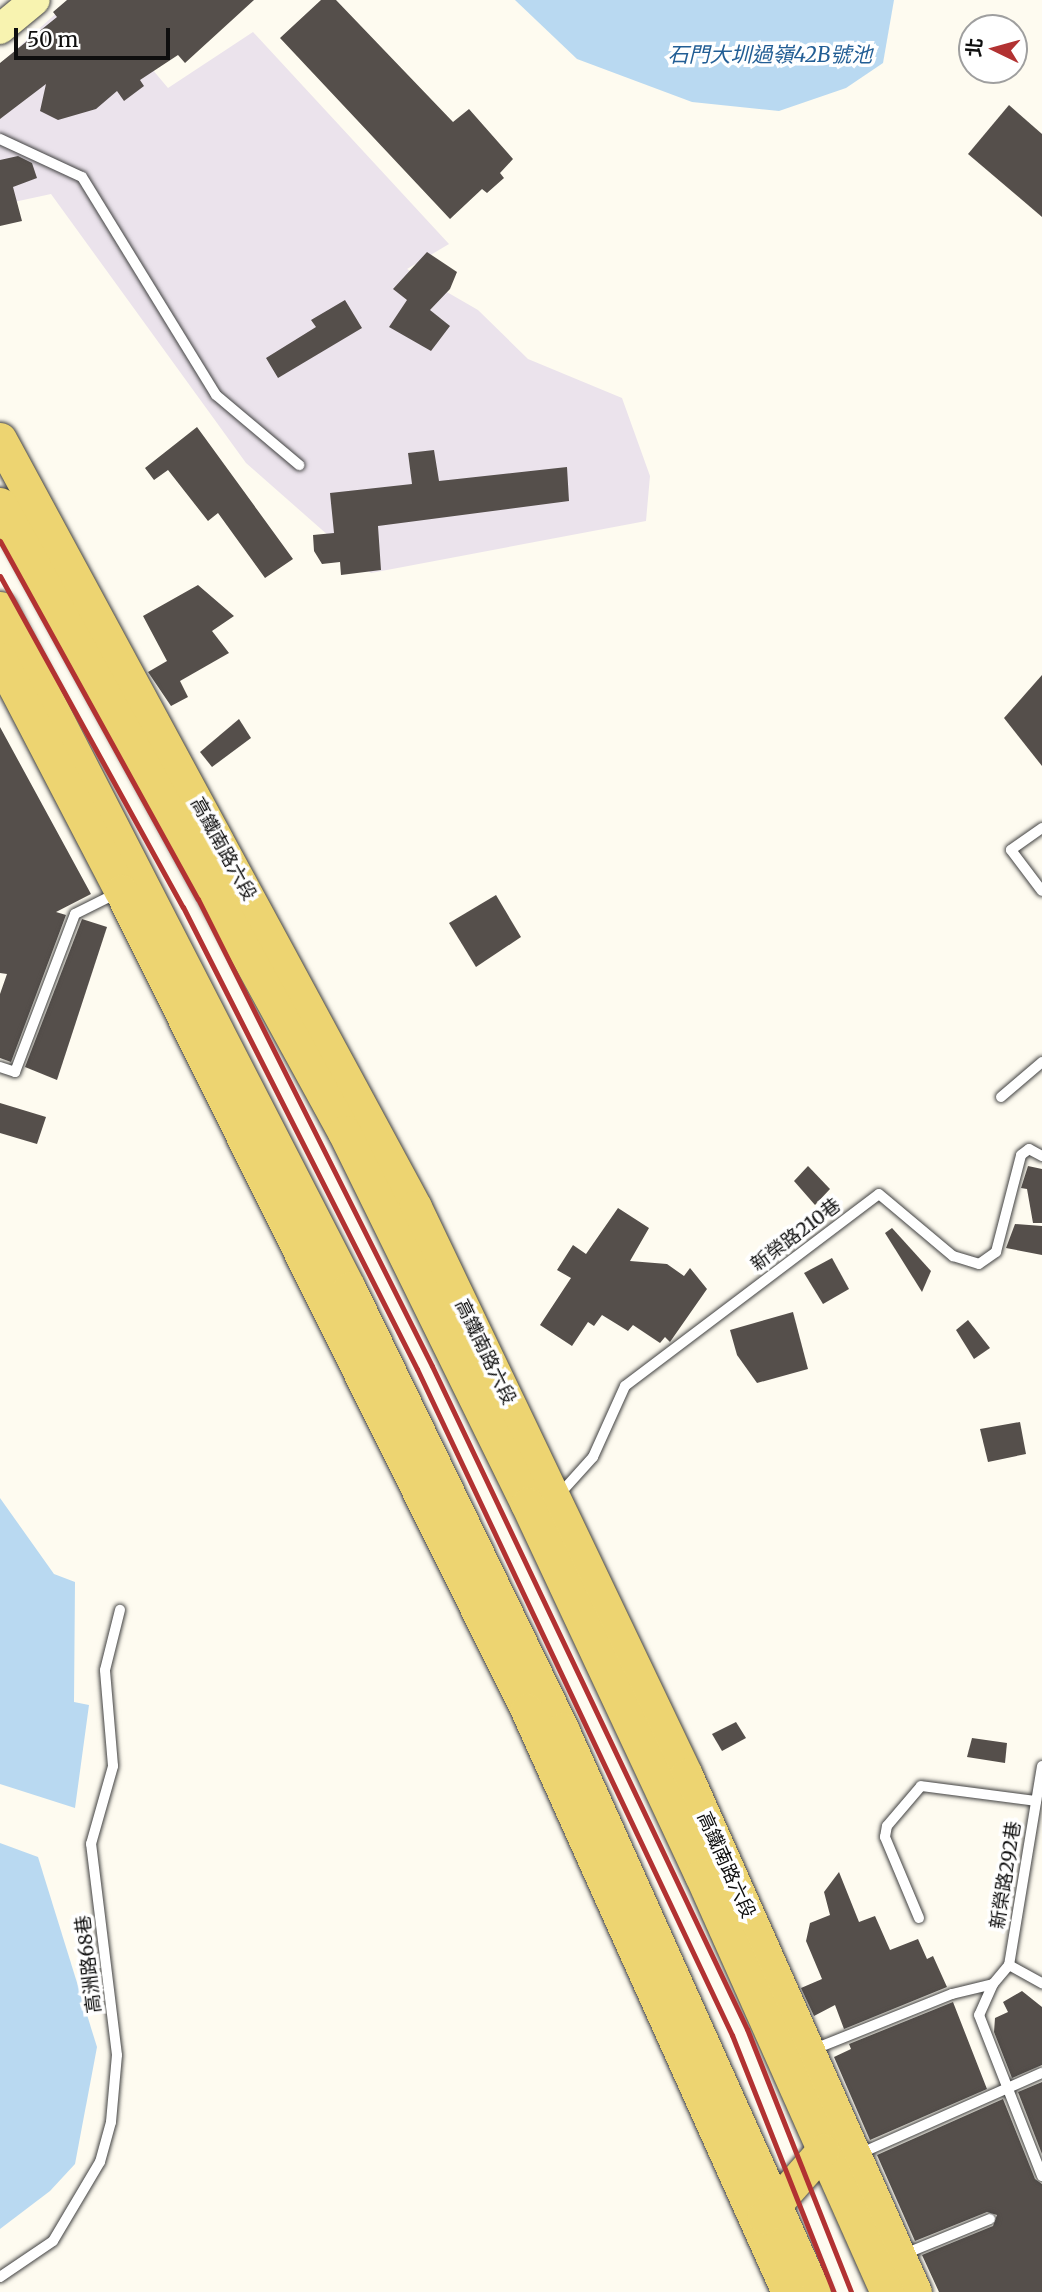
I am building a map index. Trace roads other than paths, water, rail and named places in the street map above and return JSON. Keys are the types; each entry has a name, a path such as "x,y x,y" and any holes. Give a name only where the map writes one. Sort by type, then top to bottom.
{"main road":[{"path":"0,30 35,0"},
{"name":"高鐵南路六段","path":"0,439 415,1207 556,1498 810,2051 915,2292"},
{"name":"高鐵南路六段","path":"0,504 344,1132 527,1504 887,2292"},
{"path":"0,608 349,1288 562,1729 767,2214"},
{"path":"0,659 121,891 527,1710 804,2288"},
{"path":"344,1132 415,1207"},
{"path":"269,1188 349,1288"},
{"path":"767,2214 823,2150"}],"lane":[{"path":"0,139 82,177 216,395 299,465"},
{"path":"1042,828 1011,850 1042,891"},
{"path":"0,1067 15,1072 75,914 121,891"},
{"path":"1001,1097 1042,1062"},
{"name":"新榮路210巷","path":"556,1498 593,1457 625,1386 879,1194 953,1256 979,1264 996,1252 1021,1155 1029,1149 1042,1156"},
{"name":"高洲路68巷","path":"0,2277 53,2241 100,2162 111,2122 117,2056 91,1844 113,1766 105,1670 120,1610"},
{"name":"新榮路292巷","path":"1009,1965 1042,1766"},
{"path":"919,1918 885,1837 887,1826 921,1786 1036,1801"},
{"path":"1042,1983 1009,1965 993,1984 979,2015 1042,2176"},
{"path":"810,2051 952,1994 993,1984"},
{"path":"856,2155 1042,2073"},
{"path":"899,2256 990,2219"}],"water":[{"name":"石門大圳過嶺42B號池","path":"515,0 894,0 883,63 846,88 779,111 692,102 577,59"},
{"path":"0,1498 54,1574 75,1582 74,1702 89,1705 75,1808 0,1784"},
{"path":"0,1843 38,1857 97,2047 75,2164 50,2191 0,2229"}],"railway":[{"path":"0,541 198,899 432,1366 747,2029 851,2292"},
{"path":"0,576 183,907 417,1369 732,2035 834,2292"}]}
